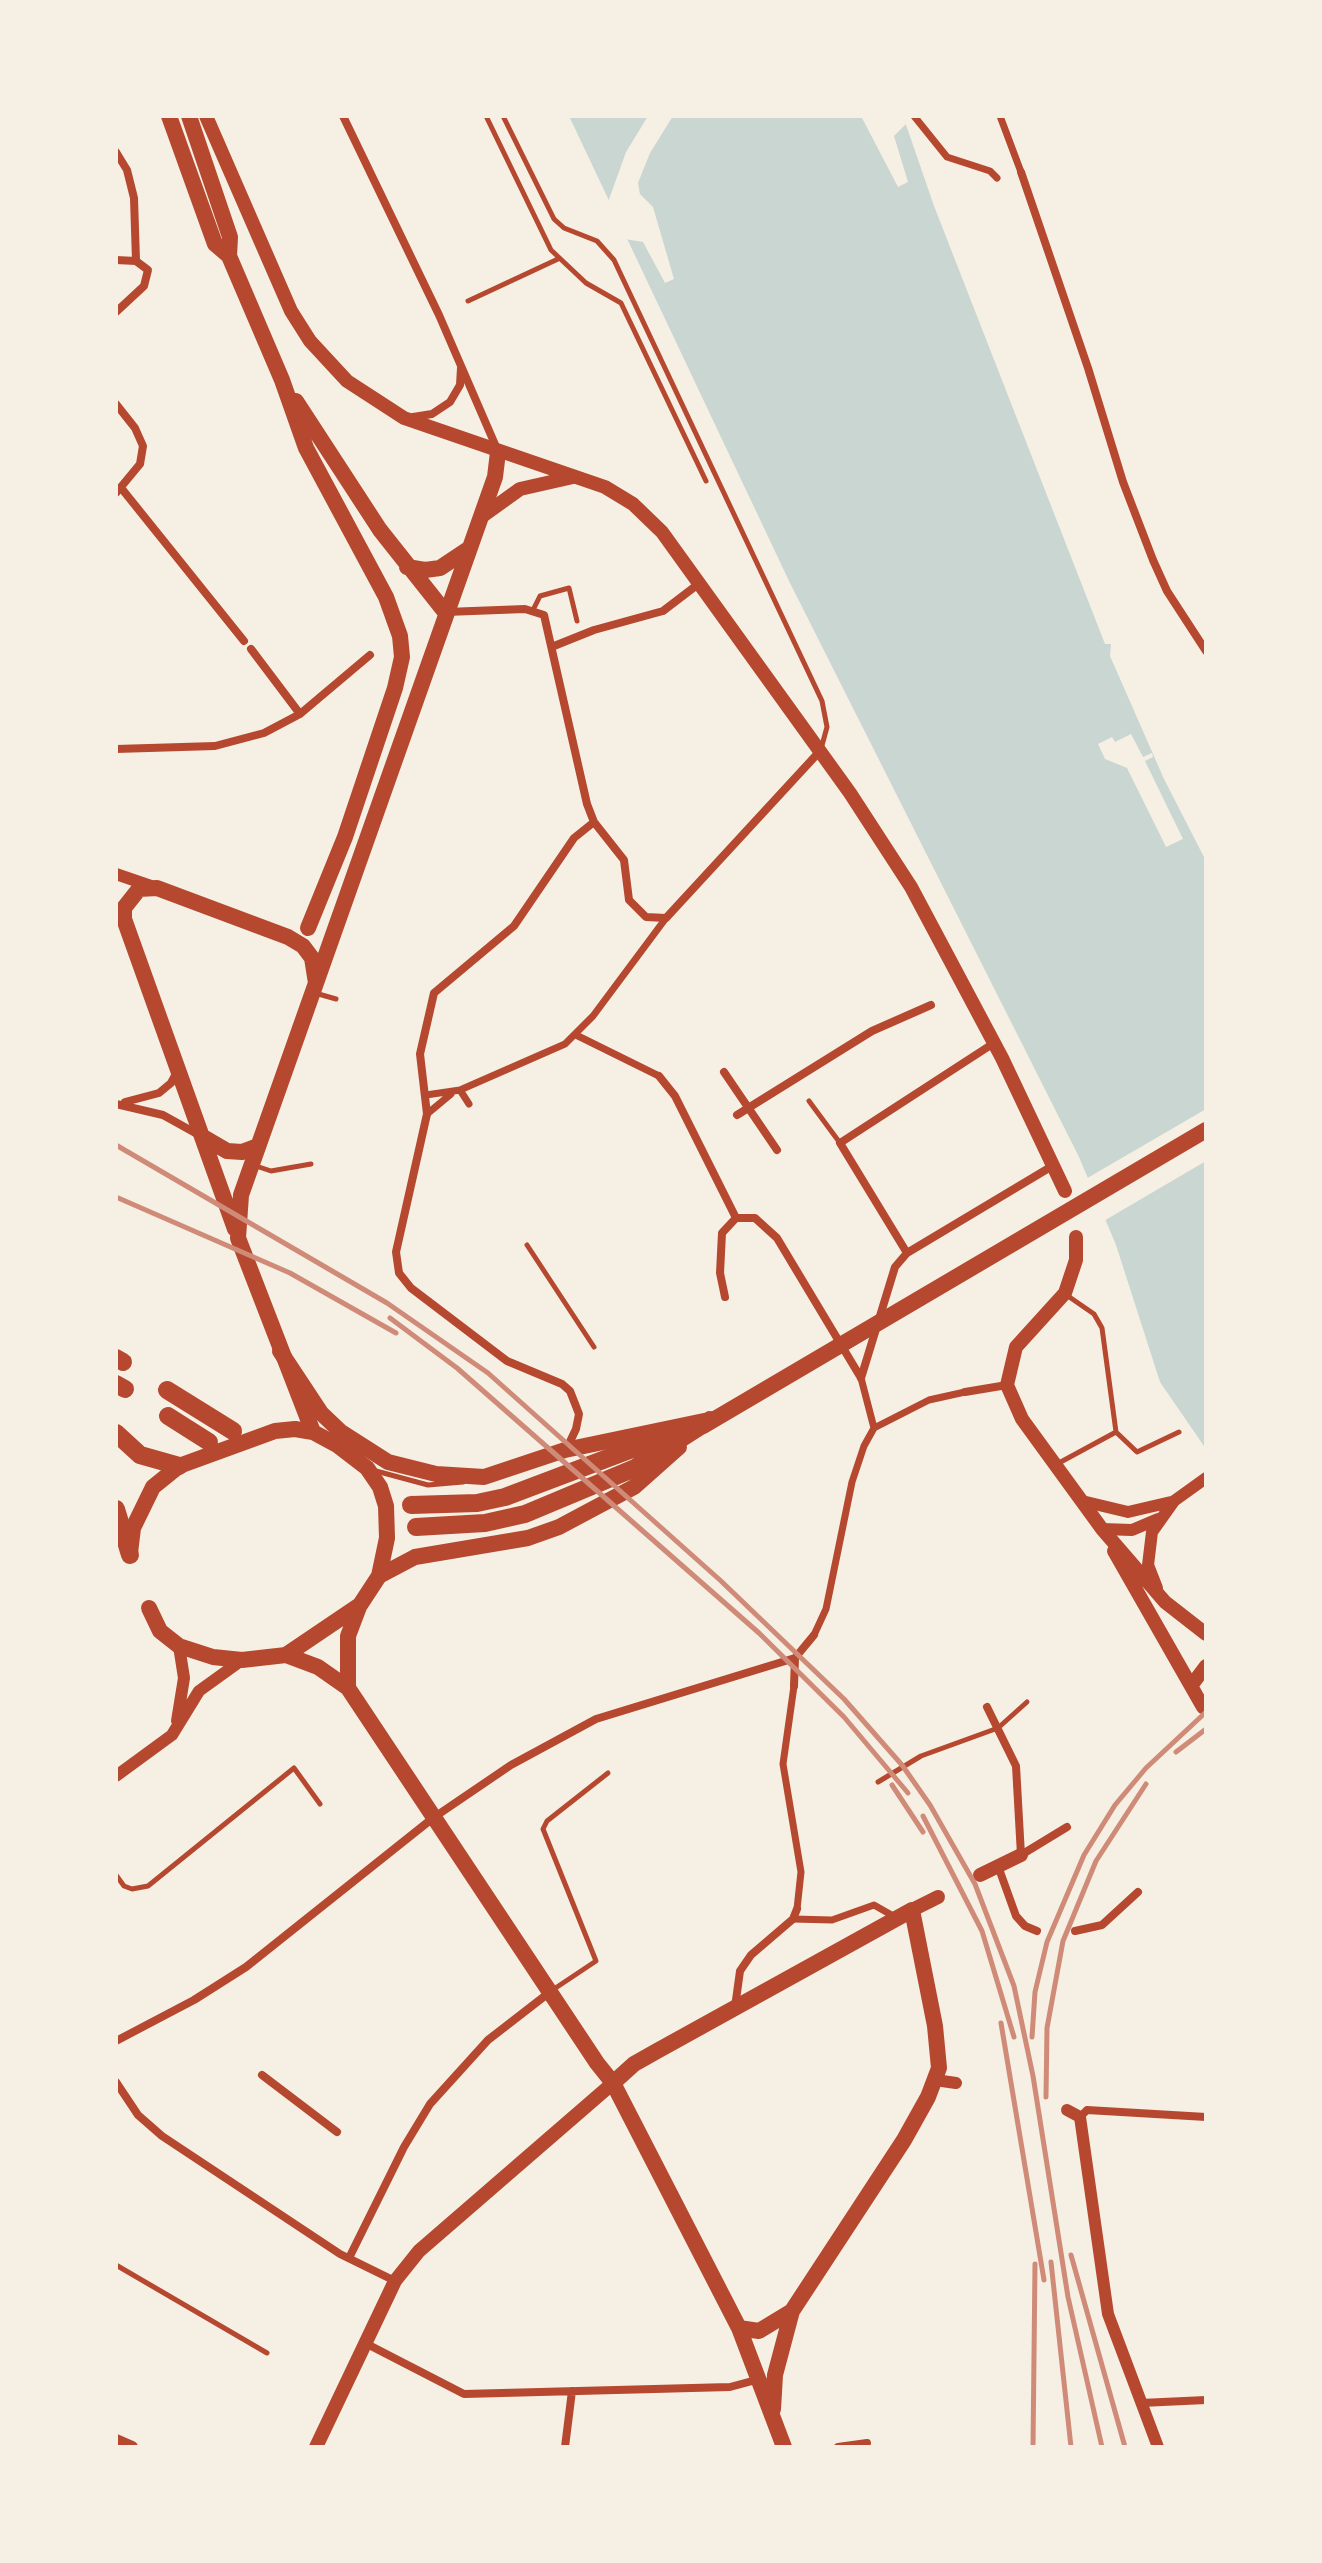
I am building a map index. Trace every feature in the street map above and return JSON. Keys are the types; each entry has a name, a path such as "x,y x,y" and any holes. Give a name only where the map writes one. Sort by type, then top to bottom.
{"highway":[{"path":"167,1390 233,1431"},
{"path":"168,1416 209,1442"},
{"path":"416,1527 485,1523 525,1514 635,1468 710,1420"},
{"path":"116,1433 140,1455 179,1466"},
{"path":"411,1505 477,1503 505,1497 632,1449 670,1443"},
{"path":"116,1511 131,1558"}],"main road":[{"path":"169,116 215,244 229,256"},
{"path":"193,117 230,237 229,256 316,469 386,597 402,647 395,688 345,837 308,928"},
{"path":"193,117 224,161 291,311 310,341 347,381 404,418 498,452 578,476 622,496 644,513 701,582 911,887 994,1043 1065,1191"},
{"path":"282,380 407,567 445,612"},
{"path":"238,1238 241,1195 495,477 498,452"},
{"path":"478,521 490,507 520,489 578,476"},
{"path":"407,567 440,568 468,549"},
{"path":"313,1432 238,1238 124,919 124,908 135,892 157,888 288,937 303,946 312,958 315,988"},
{"path":"288,937 308,928 347,897"},
{"path":"379,1576 415,1557 528,1538 584,1516 634,1487 710,1420 1206,1130"},
{"path":"203,1137 221,1149 234,1153 258,1146"},
{"path":"1076,1237 1076,1260 1065,1293 1016,1347 1007,1385 1022,1419 1102,1529 1165,1602 1206,1634"},
{"path":"280,1351 321,1413 363,1448 388,1462 412,1469 484,1477 565,1450 710,1420"},
{"path":"275,1431 290,1415 296,1392"},
{"path":"131,1558 133,1528 141,1507 153,1487 179,1466 275,1431 295,1429 313,1432 337,1445 367,1468 380,1487 387,1517 386,1552 379,1576 360,1605 348,1636 348,1688"},
{"path":"1102,1529 1203,1707"},
{"path":"286,1655 360,1605"},
{"path":"149,1608 160,1631 179,1646 213,1657 242,1660 286,1655 318,1667 348,1688 613,2083 739,2328 756,2380 784,2447"},
{"path":"1191,1686 1206,1666"},
{"path":"980,1875 1021,1855"},
{"path":"316,2447 395,2281 449,2221 634,2064 938,1897"},
{"path":"774,2419 775,2375 792,2311 904,2140 935,2080 939,2055 904,1914"},
{"path":"739,2328 759,2331 792,2311"}],"street":[{"path":"343,116 461,365 498,452"},
{"path":"914,116 947,157 990,171 997,178"},
{"path":"1000,116 1123,482 1167,591 1206,651"},
{"path":"116,152 127,170 134,198 136,261"},
{"path":"116,260 136,261 148,270 147,280 116,312"},
{"path":"404,418 432,414 444,408 460,385 461,365"},
{"path":"116,404 135,428 143,446 140,464 119,491 248,645 300,714"},
{"path":"554,646 594,630 657,613 701,582"},
{"path":"445,612 533,610 544,615 554,646 587,804 594,822 624,860 627,893 634,906 646,917 666,918"},
{"path":"116,749 232,743 264,733 300,714 370,655"},
{"path":"426,1095 456,1091 556,1049 576,1035 666,918 820,751"},
{"path":"565,1450 576,1429 579,1414 570,1391 562,1384 507,1361 411,1288 399,1273 397,1247 427,1114 420,1054 434,993 514,926 574,838 594,822"},
{"path":"116,874 157,888"},
{"path":"116,899 124,919"},
{"path":"737,1115 872,1031 931,1005"},
{"path":"576,1035 659,1076 675,1096 736,1218"},
{"path":"907,1253 840,1143 994,1043"},
{"path":"116,1104 143,1100 159,1093 171,1083 179,1068"},
{"path":"724,1072 777,1150"},
{"path":"456,1091 469,1104"},
{"path":"427,1114 456,1091"},
{"path":"116,1104 163,1115 203,1137"},
{"path":"861,1378 895,1267 907,1253 1054,1165"},
{"path":"725,1297 721,1283 721,1239 727,1226 736,1218 755,1218 771,1231 861,1378 874,1428"},
{"path":"116,2041 194,2000 246,1967 433,1818 511,1765 592,1720 795,1658 814,1635 828,1601 852,1482 864,1446 874,1428 929,1400 1007,1385"},
{"path":"1165,1602 1152,1578 1147,1553 1158,1519 1174,1501 1206,1478"},
{"path":"1082,1501 1128,1512 1174,1501"},
{"path":"1102,1529 1132,1530 1158,1519"},
{"path":"172,1735 182,1707 184,1678 179,1646"},
{"path":"735,2007 740,1971 751,1955 793,1919 797,1909 801,1872 783,1764 795,1658"},
{"path":"116,1776 172,1735 199,1691 242,1660"},
{"path":"987,1707 1016,1766 1021,1855 1067,1827"},
{"path":"998,1866 1016,1916 1025,1926 1037,1931"},
{"path":"1075,1931 1102,1925 1138,1892"},
{"path":"793,1919 832,1920 874,1905 904,1914"},
{"path":"349,2258 404,2147 430,2104 488,2040 550,1992"},
{"path":"262,2075 337,2132"},
{"path":"935,2080 956,2083"},
{"path":"116,2082 138,2115 162,2136 349,2258 395,2281"},
{"path":"1067,2110 1080,2117"},
{"path":"1080,2117 1087,2110 1206,2117"},
{"path":"1080,2117 1108,2314 1158,2447"},
{"path":"364,2343 464,2394 730,2387 756,2380"},
{"path":"565,2447 572,2391"},
{"path":"1141,2403 1206,2400"},
{"path":"117,2442 132,2447"},
{"path":"838,2447 867,2443"}],"lane":[{"path":"486,116 537,228 558,259 586,283 621,303 706,481"},
{"path":"503,116 554,219 569,230 597,241 614,260 822,701 827,732 820,751"},
{"path":"468,301 558,259"},
{"path":"533,610 540,596 569,588 577,621"},
{"path":"315,988 336,999"},
{"path":"809,1101 840,1143"},
{"path":"251,1165 271,1171 311,1164"},
{"path":"527,1245 594,1347"},
{"path":"1065,1293 1094,1314 1102,1328 1116,1432 1137,1452 1179,1432"},
{"path":"1055,1466 1116,1432"},
{"path":"367,1468 428,1485 446,1486 484,1477"},
{"path":"878,1782 921,1756 998,1728 1027,1702"},
{"path":"116,1875 124,1886 132,1889 148,1886 294,1768 320,1804"},
{"path":"550,1992 596,1961 543,1829 547,1821 608,1773"},
{"path":"116,2265 267,2353"}],"shaded area":[{"path":"569,116 903,116 934,206 1105,644 1111,644 1110,656 1164,779 1206,861 1206,1449 1160,1382 1116,1245 1079,1157 790,583"}],"pier":[{"path":"648,116 673,116 650,153 638,183 640,194 653,207 674,279 665,283 643,242 625,239 608,202 626,152"},
{"path":"861,116 903,116 906,124 894,136 908,182 898,187"},
{"path":"1131,734 1143,757 1152,753 1153,757 1145,761 1183,839 1166,847 1127,768 1105,759 1098,744 1112,737 1115,742"},
{"path":"1206,1109 1206,1161 1102,1222 1084,1180"}],"railway":[{"path":"116,1145 387,1303 488,1373 721,1581 844,1699 902,1765 930,1805 975,1884 1014,1986 1033,2076 1068,2297 1102,2447"},
{"path":"116,1197 290,1273 396,1333"},
{"path":"390,1318 457,1368 759,1633 844,1717 908,1793"},
{"path":"1032,2037 1035,1992 1047,1942 1084,1855 1115,1805 1146,1768 1206,1712"},
{"path":"1176,1752 1206,1729"},
{"path":"1046,2097 1047,2028 1063,1941 1096,1861 1146,1784"},
{"path":"892,1785 923,1832"},
{"path":"923,1816 982,1931 1014,2037"},
{"path":"1001,2023 1044,2280"},
{"path":"1071,2255 1125,2447"},
{"path":"1051,2262 1071,2447"},
{"path":"1033,2447 1035,2264"}]}
